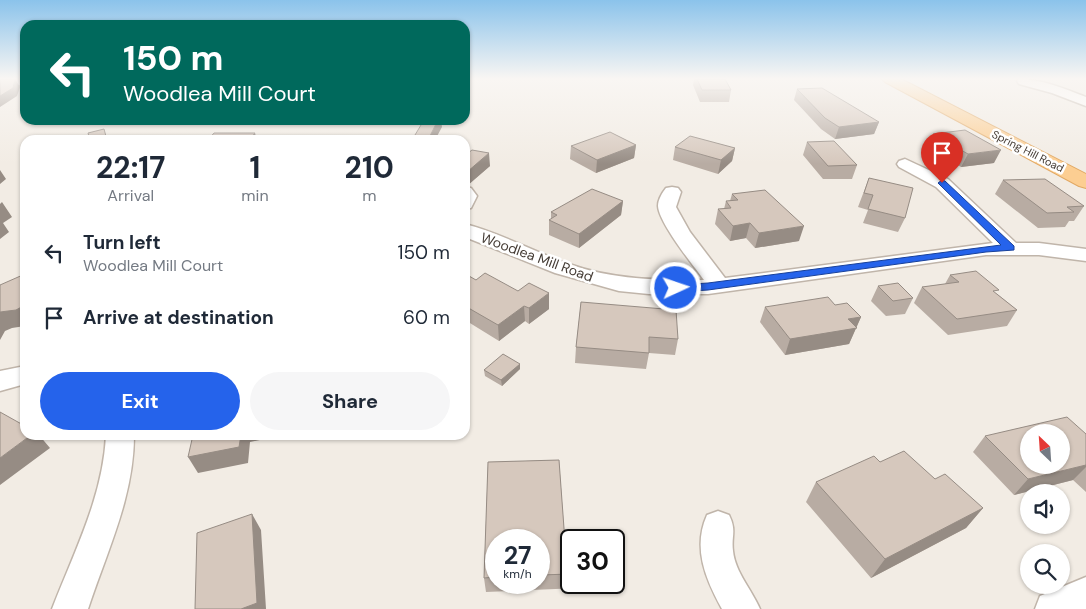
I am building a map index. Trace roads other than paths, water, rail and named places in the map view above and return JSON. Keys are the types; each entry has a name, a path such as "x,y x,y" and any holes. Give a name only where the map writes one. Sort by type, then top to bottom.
{"main road":[{"name":"Spring Hill Road","path":"945,107 1086,182"}],"street":[{"path":"905,164 942,183 1010,248"},
{"path":"672,192 667,205 669,213 682,235 719,286"},
{"name":"Woodlea Mill Road","path":"470,232 562,269 619,284 676,288 719,286 986,249 1010,248 1086,255"},
{"path":"0,381 20,376"},
{"path":"70,609 111,497 119,465 120,440"},
{"path":"718,526 716,551 725,580 742,609"},
{"path":"1053,609 1086,595"}]}
